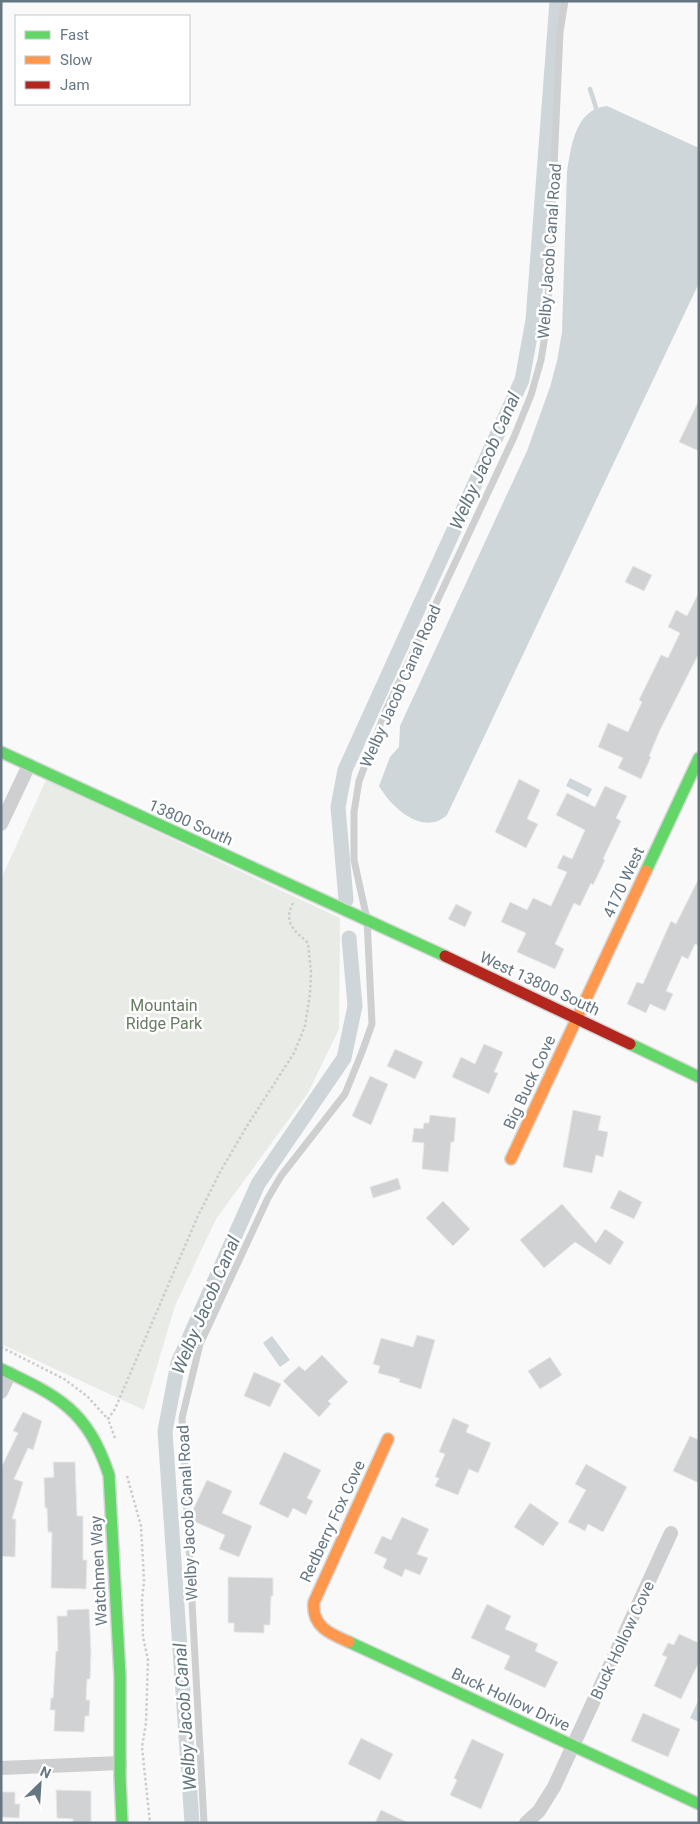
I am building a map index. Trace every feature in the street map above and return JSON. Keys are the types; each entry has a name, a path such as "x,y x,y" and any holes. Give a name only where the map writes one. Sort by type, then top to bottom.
{"street":[{"name":"13800 South","path":"1,752 367,919"},
{"name":"4170 West","path":"577,1019 699,758"},
{"path":"1,824 29,765"},
{"name":"West 13800 South","path":"367,919 699,1076"},
{"name":"Big Buck Cove","path":"511,1159 577,1019"},
{"path":"1,1392 5,1371"},
{"name":"Watchmen Way","path":"5,1371 47,1391 69,1407 88,1427 106,1462 109,1475 120,1676 122,1823"},
{"name":"Redberry Fox Cove","path":"314,1619 312,1612 315,1597 388,1439"},
{"name":"Buck Hollow Cove","path":"526,1823 548,1799 671,1533"},
{"name":"Buck Hollow Drive","path":"314,1619 327,1632 699,1804"},
{"path":"1,1768 120,1763"}],"lane":[{"name":"Welby Jacob Canal Road","path":"204,1823 182,1418 200,1344 268,1198 281,1176 345,1094 372,1024 367,919 354,860 354,812 359,781 386,710 514,436 531,395 547,323 560,32 565,1"}],"green space":[{"name":"Mountain Ridge Park","path":"46,780 340,918 339,1029 308,1093 216,1219 175,1306 144,1410 1,1344 1,879"}],"shaded area":[{"path":"607,106 699,148 699,283 447,815 438,821 428,823 418,821 408,817 399,810 379,786 390,757 399,747 400,726 527,451 550,387 562,332 567,172 570,152 576,131 581,122 596,109"},
{"path":"570,778 592,789 588,797 566,786"},
{"path":"272,1336 290,1360 280,1367 263,1343"},
{"path":"699,1699 699,1722 690,1718"}],"building":[{"path":"699,400 699,451 679,442"},
{"path":"633,566 652,575 644,591 625,582"},
{"path":"699,592 699,653 660,730 641,779 618,768 623,758 598,747 608,723 628,732 642,702 639,700 661,655 668,658 680,633 668,627 676,610 687,616"},
{"path":"519,779 540,790 527,819 538,824 526,848 495,832"},
{"path":"605,786 627,796 616,818 621,821 593,885 591,883 580,906 574,903 555,944 564,949 555,969 517,952 526,933 501,922 510,902 527,910 533,898 551,906 567,872 557,868 563,855 572,859 585,830 556,815 567,793 595,807"},
{"path":"699,878 699,946 695,944 688,959 682,956 666,991 673,994 665,1011 650,1004 646,1013 627,1004 637,982 643,984 671,921 676,924"},
{"path":"456,904 472,912 465,927 448,919"},
{"path":"484,1044 503,1052 494,1072 498,1073 489,1094 452,1077 461,1057 475,1064"},
{"path":"395,1049 423,1062 415,1079 387,1066"},
{"path":"370,1076 388,1084 371,1125 352,1116"},
{"path":"573,1110 601,1116 598,1130 608,1132 603,1157 596,1155 592,1173 563,1167"},
{"path":"430,1115 456,1118 454,1142 451,1142 448,1172 422,1169 424,1143 412,1142 414,1128 423,1129 424,1123 429,1123"},
{"path":"398,1178 401,1189 373,1198 370,1187"},
{"path":"619,1190 642,1202 634,1219 610,1208"},
{"path":"443,1201 470,1229 453,1246 426,1218"},
{"path":"562,1204 596,1243 605,1229 624,1242 610,1265 575,1242 544,1268 520,1240"},
{"path":"417,1335 435,1340 421,1389 399,1382 400,1379 378,1373 380,1366 373,1364 381,1338 413,1347"},
{"path":"322,1355 348,1382 328,1401 331,1404 319,1417 283,1381 299,1366 305,1371"},
{"path":"550,1357 562,1375 540,1389 528,1371"},
{"path":"254,1372 281,1384 270,1407 244,1396"},
{"path":"23,1412 42,1421 33,1450 28,1448 14,1479 23,1482 12,1519 16,1519 15,1557 1,1556 1,1468 18,1433 13,1431"},
{"path":"453,1418 469,1425 466,1432 491,1443 478,1473 469,1469 458,1495 435,1486 439,1478 435,1477 445,1454 439,1452"},
{"path":"690,1436 699,1440 699,1483 673,1471"},
{"path":"284,1452 321,1470 307,1498 313,1501 306,1515 293,1508 288,1518 259,1504"},
{"path":"53,1462 75,1462 77,1516 83,1516 83,1560 87,1560 86,1589 51,1588 52,1532 48,1532 44,1478 54,1477"},
{"path":"586,1464 627,1487 603,1532 588,1524 585,1531 568,1522 586,1490 575,1484"},
{"path":"207,1480 232,1491 222,1513 252,1526 239,1557 219,1549 225,1535 193,1521 192,1512"},
{"path":"530,1503 559,1523 543,1546 514,1527"},
{"path":"402,1517 429,1529 417,1554 428,1558 420,1575 405,1569 402,1577 383,1568 387,1559 374,1553 382,1536 391,1540"},
{"path":"228,1577 273,1578 270,1625 264,1625 264,1633 234,1632 234,1623 228,1623"},
{"path":"487,1604 511,1616 505,1629 538,1644 535,1651 558,1662 545,1688 504,1669 510,1656 471,1638"},
{"path":"89,1609 91,1652 90,1679 87,1679 86,1700 90,1700 89,1716 85,1716 84,1732 54,1731 55,1710 50,1710 51,1698 53,1698 56,1651 58,1651 57,1616 67,1616 67,1610"},
{"path":"679,1634 699,1643 699,1662 681,1699 654,1686 667,1657 662,1655 668,1643 674,1645"},
{"path":"643,1713 680,1729 668,1757 631,1741"},
{"path":"361,1738 393,1754 380,1780 348,1764"},
{"path":"472,1739 504,1754 481,1809 450,1795 457,1780 454,1778"},
{"path":"56,1790 91,1791 91,1823 73,1823 73,1819 57,1818"},
{"path":"1,1792 15,1792 15,1804 20,1804 19,1818 1,1817"},
{"path":"381,1810 409,1823 375,1823"}],"waterway":[{"name":"Welby Jacob Canal","path":"346,900 338,807 345,770 522,380 533,320 557,1"},
{"path":"590,89 598,114"},
{"name":"Welby Jacob Canal","path":"192,1823 165,1431 178,1363 258,1184 344,1058 355,1006 349,938"}],"traffic: fast":[{"path":"1,752 445,956"},
{"path":"646,871 699,758"},
{"path":"630,1044 699,1077"},
{"path":"1,1369 40,1388 69,1408 81,1420 91,1435 109,1475 120,1676 122,1823"},
{"path":"349,1642 699,1804"}],"traffic: slow":[{"path":"511,1159 646,871"},
{"path":"349,1642 323,1628 316,1617 314,1602 388,1439"}],"traffic: jam":[{"path":"445,956 630,1044"}]}
